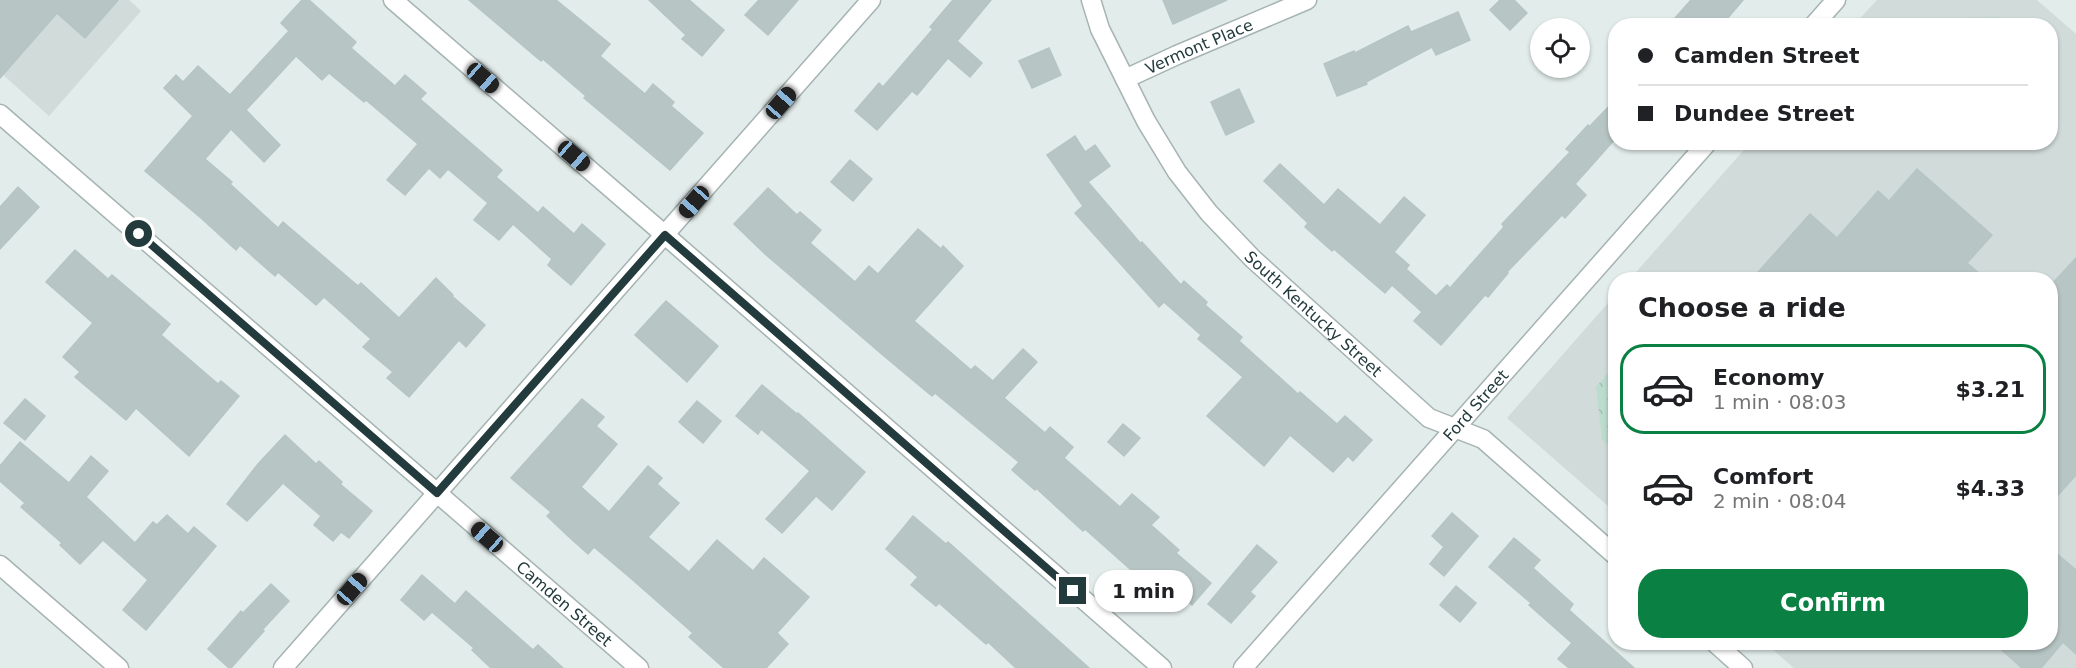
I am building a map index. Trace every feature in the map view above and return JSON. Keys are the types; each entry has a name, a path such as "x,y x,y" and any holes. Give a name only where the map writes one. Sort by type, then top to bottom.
{"street":[{"path":"393,0 1162,668"},
{"path":"283,668 872,0"},
{"name":"South Kentucky Street","path":"1091,0 1100,29 1146,121 1177,172 1209,213 1252,259 1429,418 1483,439 1608,549"},
{"name":"Vermont Place","path":"1125,79 1307,0"},
{"path":"1820,18 1836,0"},
{"name":"Camden Street","path":"0,114 639,668"},
{"name":"Ford Street","path":"1243,668 1701,150"},
{"path":"0,565 119,668"},
{"path":"1723,650 1743,668"}],"shaded area":[{"path":"0,0 129,0 141,11 49,116 0,72"},
{"path":"1877,0 2037,0 2058,18 1860,18"},
{"path":"2058,18 2076,34 2076,668 1794,668 1773,650 2058,650 2058,272 1636,272 1744,150 2058,150"},
{"path":"1608,303 1608,506 1507,418"}],"green space":[{"path":"1608,373 1608,445 1602,439 1596,387"}],"building":[{"path":"0,0 118,0 85,38 57,13 0,78"},
{"path":"302,0 309,0 356,42 351,48 395,86 405,75 426,93 420,99 502,170 496,177 538,213 543,207 574,234 582,224 605,244 571,285 548,265 552,259 513,224 499,240 474,220 488,203 448,169 440,178 429,168 405,195 387,180 418,144 366,100 364,102 329,73 322,80 296,56 246,110 280,145 264,162 231,129 205,159 232,182 230,184 278,228 283,222 358,286 361,283 399,318 436,278 452,296 485,325 466,347 459,340 409,397 387,378 393,372 363,347 371,339 324,297 316,305 278,272 275,276 240,245 236,250 145,171 193,116 164,88 176,75 183,82 198,66 230,95 289,31 281,23"},
{"path":"469,0 556,0 610,44 600,56 645,94 653,84 674,102 671,106 703,133 670,170 584,98 586,96 543,59 541,61"},
{"path":"649,0 689,0 724,30 702,56 682,39 686,35"},
{"path":"759,0 798,0 768,35 745,15"},
{"path":"953,0 991,0 957,41 982,63 970,77 948,58 917,95 912,91 877,130 855,111 879,83 883,87 933,29 930,27"},
{"path":"1163,0 1227,0 1173,24"},
{"path":"1500,0 1514,0 1527,13 1510,30 1490,10"},
{"path":"1691,0 1743,0 1728,18 1675,18"},
{"path":"1458,12 1470,40 1436,55 1432,47 1366,82 1367,84 1337,96 1324,64 1354,51 1355,53 1408,26 1411,32"},
{"path":"1049,48 1061,75 1032,88 1019,61"},
{"path":"1239,89 1254,122 1226,135 1211,102"},
{"path":"1608,107 1608,147 1575,184 1586,195 1565,218 1562,215 1507,272 1488,297 1485,295 1441,345 1414,321 1422,312 1392,285 1385,293 1334,249 1332,251 1305,227 1308,223 1264,181 1280,164 1324,205 1338,189 1380,225 1404,197 1425,215 1394,252 1409,265 1406,269 1436,296 1447,285 1450,288 1504,227 1502,224 1570,152 1566,149 1588,125 1589,127"},
{"path":"1075,136 1085,152 1095,145 1110,166 1088,182 1141,244 1142,242 1181,285 1184,281 1207,302 1205,305 1242,337 1239,341 1298,394 1300,392 1337,424 1345,416 1372,440 1353,461 1348,456 1333,472 1290,435 1264,466 1207,416 1243,377 1198,339 1201,335 1164,302 1159,307 1075,213 1083,206 1047,155"},
{"path":"850,160 872,179 853,201 831,182"},
{"path":"1917,169 1992,235 1967,263 1978,272 1758,272 1810,214 1837,238 1878,191 1889,201"},
{"path":"18,187 39,207 0,249 0,207"},
{"path":"768,188 797,215 800,212 821,230 810,243 855,282 869,266 878,274 918,229 941,249 943,246 963,266 914,321 971,370 975,366 993,381 1023,349 1037,362 1004,398 1045,433 1050,427 1073,447 1064,458 1120,507 1132,494 1159,517 1151,525 1179,550 1176,553 1211,583 1192,605 1157,575 1148,585 1085,529 1083,531 1036,488 1035,490 1012,470 1019,462 935,393 932,396 884,356 764,253 734,224"},
{"path":"75,250 108,279 112,275 170,324 161,335 218,384 221,381 239,396 189,456 136,408 126,420 75,377 80,372 63,357 93,323 46,282"},
{"path":"2076,258 2076,475 2058,495 2058,277"},
{"path":"666,301 718,346 687,382 635,335"},
{"path":"762,385 798,413 865,472 832,510 816,496 782,533 766,519 810,471 761,429 758,434 736,416"},
{"path":"25,399 45,416 25,440 4,423"},
{"path":"582,399 604,417 596,426 617,444 581,487 609,512 648,466 662,478 657,484 679,503 648,537 689,572 717,540 753,571 764,558 809,597 777,633 788,644 766,668 724,668 689,637 693,633 594,547 588,554 547,516 551,512 511,478"},
{"path":"697,401 721,421 703,443 679,422"},
{"path":"1123,424 1140,438 1124,456 1108,442"},
{"path":"285,435 316,464 319,461 342,482 340,484 372,511 349,538 341,532 333,541 314,525 321,516 283,483 247,521 227,504 258,464"},
{"path":"20,442 69,483 91,456 108,471 86,497 135,543 153,522 157,525 167,515 188,534 194,527 216,546 146,630 123,610 148,580 103,540 80,564 60,545 62,543 21,507 25,503 0,481 0,466"},
{"path":"1452,513 1478,536 1444,576 1430,564 1444,547 1432,536"},
{"path":"913,516 946,544 948,542 1089,668 1016,668 988,642 986,644 939,603 936,606 911,585 918,577 886,549"},
{"path":"1514,538 1540,560 1533,568 1573,604 1569,610 1608,645 1608,650 1614,650 1634,668 1569,668 1558,659 1572,643 1529,605 1531,603 1489,567"},
{"path":"1257,545 1277,562 1250,592 1255,596 1231,623 1208,604"},
{"path":"2058,555 2076,570 2076,654 2063,642 2058,648"},
{"path":"422,575 455,604 466,591 533,650 538,645 563,668 491,668 472,650 474,648 432,612 424,620 401,600"},
{"path":"271,584 289,601 229,668 208,649 241,611 243,613"},
{"path":"1456,586 1476,603 1460,622 1440,605"},
{"path":"2002,650 2056,650 2041,668 2022,668"}],"route":[{"path":"139,234 437,493 665,235 1073,591"}]}
